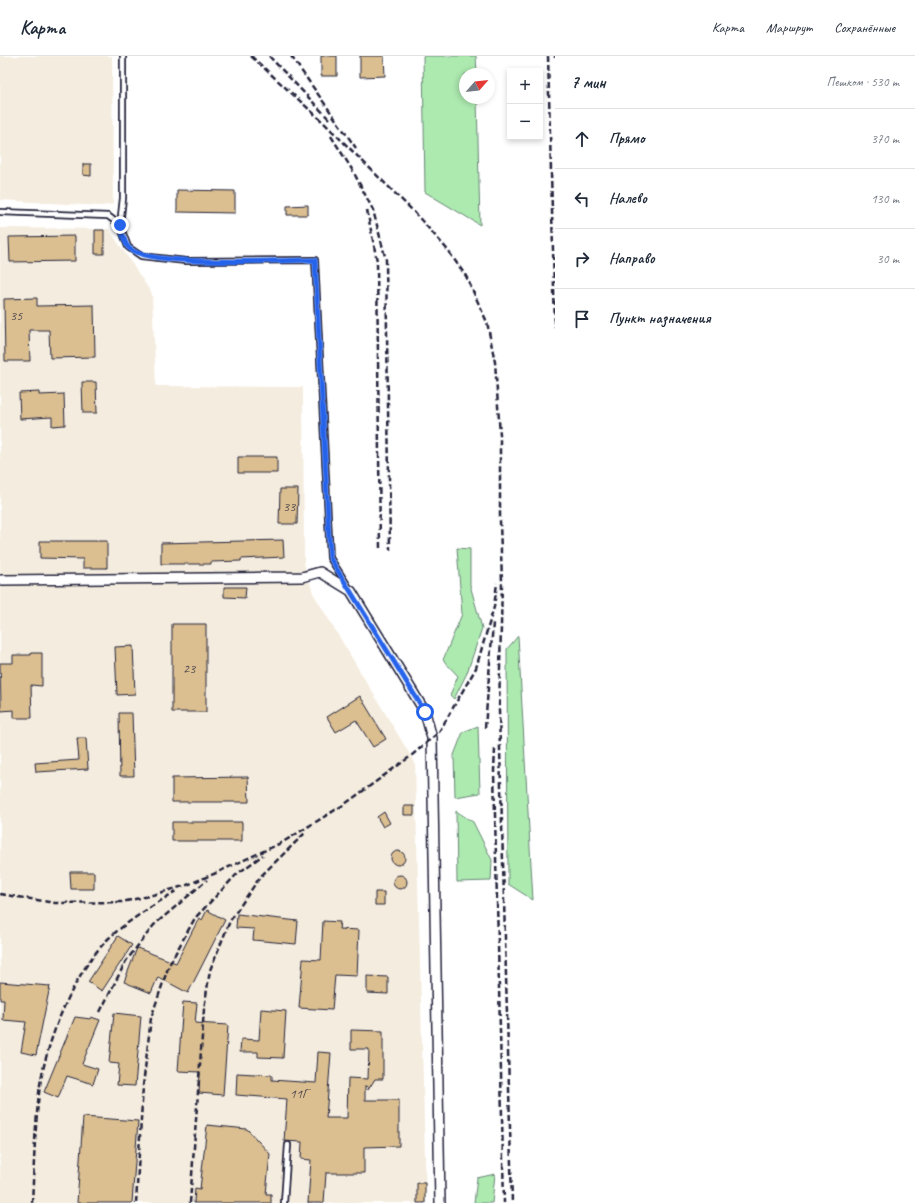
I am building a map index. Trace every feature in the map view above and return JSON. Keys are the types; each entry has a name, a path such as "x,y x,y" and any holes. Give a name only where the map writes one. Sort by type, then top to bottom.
{"street":[{"path":"0,580 11,578 302,577 320,572 351,591 425,712 432,738 440,1203"}],"lane":[{"path":"123,56 123,198 120,225 128,247 142,256 186,261 315,260 330,558 351,591"},
{"path":"0,212 108,216 120,225"},
{"path":"284,1203 288,1145"}],"shaded area":[{"path":"0,56 112,56 113,204 102,206 0,200"},
{"path":"0,228 109,229 152,294 156,386 303,387 304,563 313,593 415,763 426,1203 0,1203"}],"green space":[{"path":"423,56 476,56 477,68 459,68 459,104 477,104 480,225 425,192"},
{"path":"457,548 470,549 470,585 482,628 467,673 454,699 450,695 458,676 443,660 462,614"},
{"path":"518,636 533,900 508,884 507,649"},
{"path":"478,726 480,793 455,797 454,755 463,732"},
{"path":"456,811 473,822 492,860 491,881 457,882"},
{"path":"495,1174 492,1203 474,1203 477,1178"}],"building":[{"path":"321,56 337,56 337,76 321,76"},
{"path":"360,56 384,56 385,76 360,77"},
{"path":"83,164 91,164 91,176 83,175"},
{"path":"177,190 235,191 235,213 177,212"},
{"path":"308,205 308,215 287,215 287,206"},
{"path":"95,230 104,230 104,254 95,254"},
{"path":"75,236 75,261 10,262 9,237"},
{"path":"37,298 37,306 94,305 95,357 50,358 49,330 29,330 30,361 5,361 4,299"},
{"path":"82,382 96,382 97,413 83,413"},
{"path":"39,392 39,395 64,394 65,425 52,426 52,417 20,419 19,393"},
{"path":"238,457 277,457 277,473 238,473"},
{"path":"280,489 298,489 297,524 279,524"},
{"path":"283,540 284,557 241,559 241,561 211,562 211,564 161,564 161,543"},
{"path":"40,541 107,541 107,568 83,568 83,559 40,558"},
{"path":"224,587 246,587 245,598 224,597"},
{"path":"172,624 206,624 206,712 172,712"},
{"path":"133,646 135,694 117,695 115,647"},
{"path":"31,653 42,653 42,686 31,685 32,718 14,718 14,710 1,711 0,663 13,663 13,655 31,655"},
{"path":"360,696 386,739 373,747 356,720 336,732 327,717"},
{"path":"119,713 132,713 134,776 120,776"},
{"path":"77,738 86,738 88,769 36,772 35,763 79,760"},
{"path":"248,777 249,802 172,802 172,778"},
{"path":"404,806 414,806 414,815 404,815"},
{"path":"384,812 390,823 383,827 377,817"},
{"path":"172,822 242,822 242,841 172,841"},
{"path":"398,851 403,853 405,858 403,863 398,865 393,863 391,858 393,853"},
{"path":"70,872 94,872 94,889 71,889"},
{"path":"400,875 405,877 407,882 405,887 400,889 395,887 393,882 395,877"},
{"path":"375,892 384,892 384,905 375,905"},
{"path":"207,910 225,920 188,993 158,977 151,993 124,982 137,948 176,963 199,918 202,920"},
{"path":"237,914 298,921 296,944 253,940 254,929 236,928"},
{"path":"323,921 340,922 339,929 359,930 357,976 335,975 332,1010 299,1008 303,959 321,960"},
{"path":"118,936 132,945 102,991 88,982"},
{"path":"367,976 388,977 388,994 367,993"},
{"path":"0,982 50,986 36,1055 21,1052 26,1022 3,1020 4,1000 0,1000"},
{"path":"183,1002 197,1003 195,1023 228,1025 223,1095 199,1093 200,1072 178,1071"},
{"path":"261,1009 286,1011 283,1058 258,1057 258,1052 240,1052 241,1039 259,1040"},
{"path":"114,1013 141,1016 135,1086 117,1085 119,1064 109,1063"},
{"path":"75,1017 91,1019 91,1017 100,1020 82,1064 98,1069 93,1084 67,1076 58,1098 44,1092"},
{"path":"351,1030 383,1031 383,1079 375,1079 368,1090 368,1087 365,1086 365,1100 399,1100 399,1146 364,1147 364,1173 326,1173 324,1203 308,1203 311,1160 301,1159 302,1142 284,1141 287,1099 236,1095 237,1073 272,1075 272,1080 316,1083 318,1052 331,1053 326,1118 347,1118 348,1078 368,1079 369,1049 351,1049"},
{"path":"83,1117 138,1121 132,1203 77,1203"},
{"path":"207,1125 247,1129 270,1154 266,1194 271,1194 271,1203 194,1203 195,1188 200,1189"},
{"path":"417,1183 425,1183 425,1203 417,1203"}],"railway":[{"path":"251,56 323,122 414,212 446,248 466,276 487,322 495,362 500,435 502,582 499,711 512,1203"},
{"path":"269,56 329,119"},
{"path":"291,56 356,148"},
{"path":"548,56 555,327"},
{"path":"331,136 353,171 373,210 386,260 390,550"},
{"path":"367,210 377,261 380,551"},
{"path":"0,894 55,903 122,902 149,896 187,885 283,842 345,804 411,756 439,732 476,668 494,607 497,583"},
{"path":"485,728 493,623"},
{"path":"495,749 494,771 504,1203"},
{"path":"190,1203 204,1009 210,970 230,921 260,877 306,832"},
{"path":"136,1203 143,1086 151,1018 169,965 195,918 237,874 263,855"},
{"path":"100,1012 126,961 154,925 207,880"},
{"path":"32,1203 40,1085 49,1047 64,1006 96,952 109,938 150,907 176,891"}],"route":[{"path":"120,225 128,247 142,256 186,261 315,260 330,558 425,712"}]}
